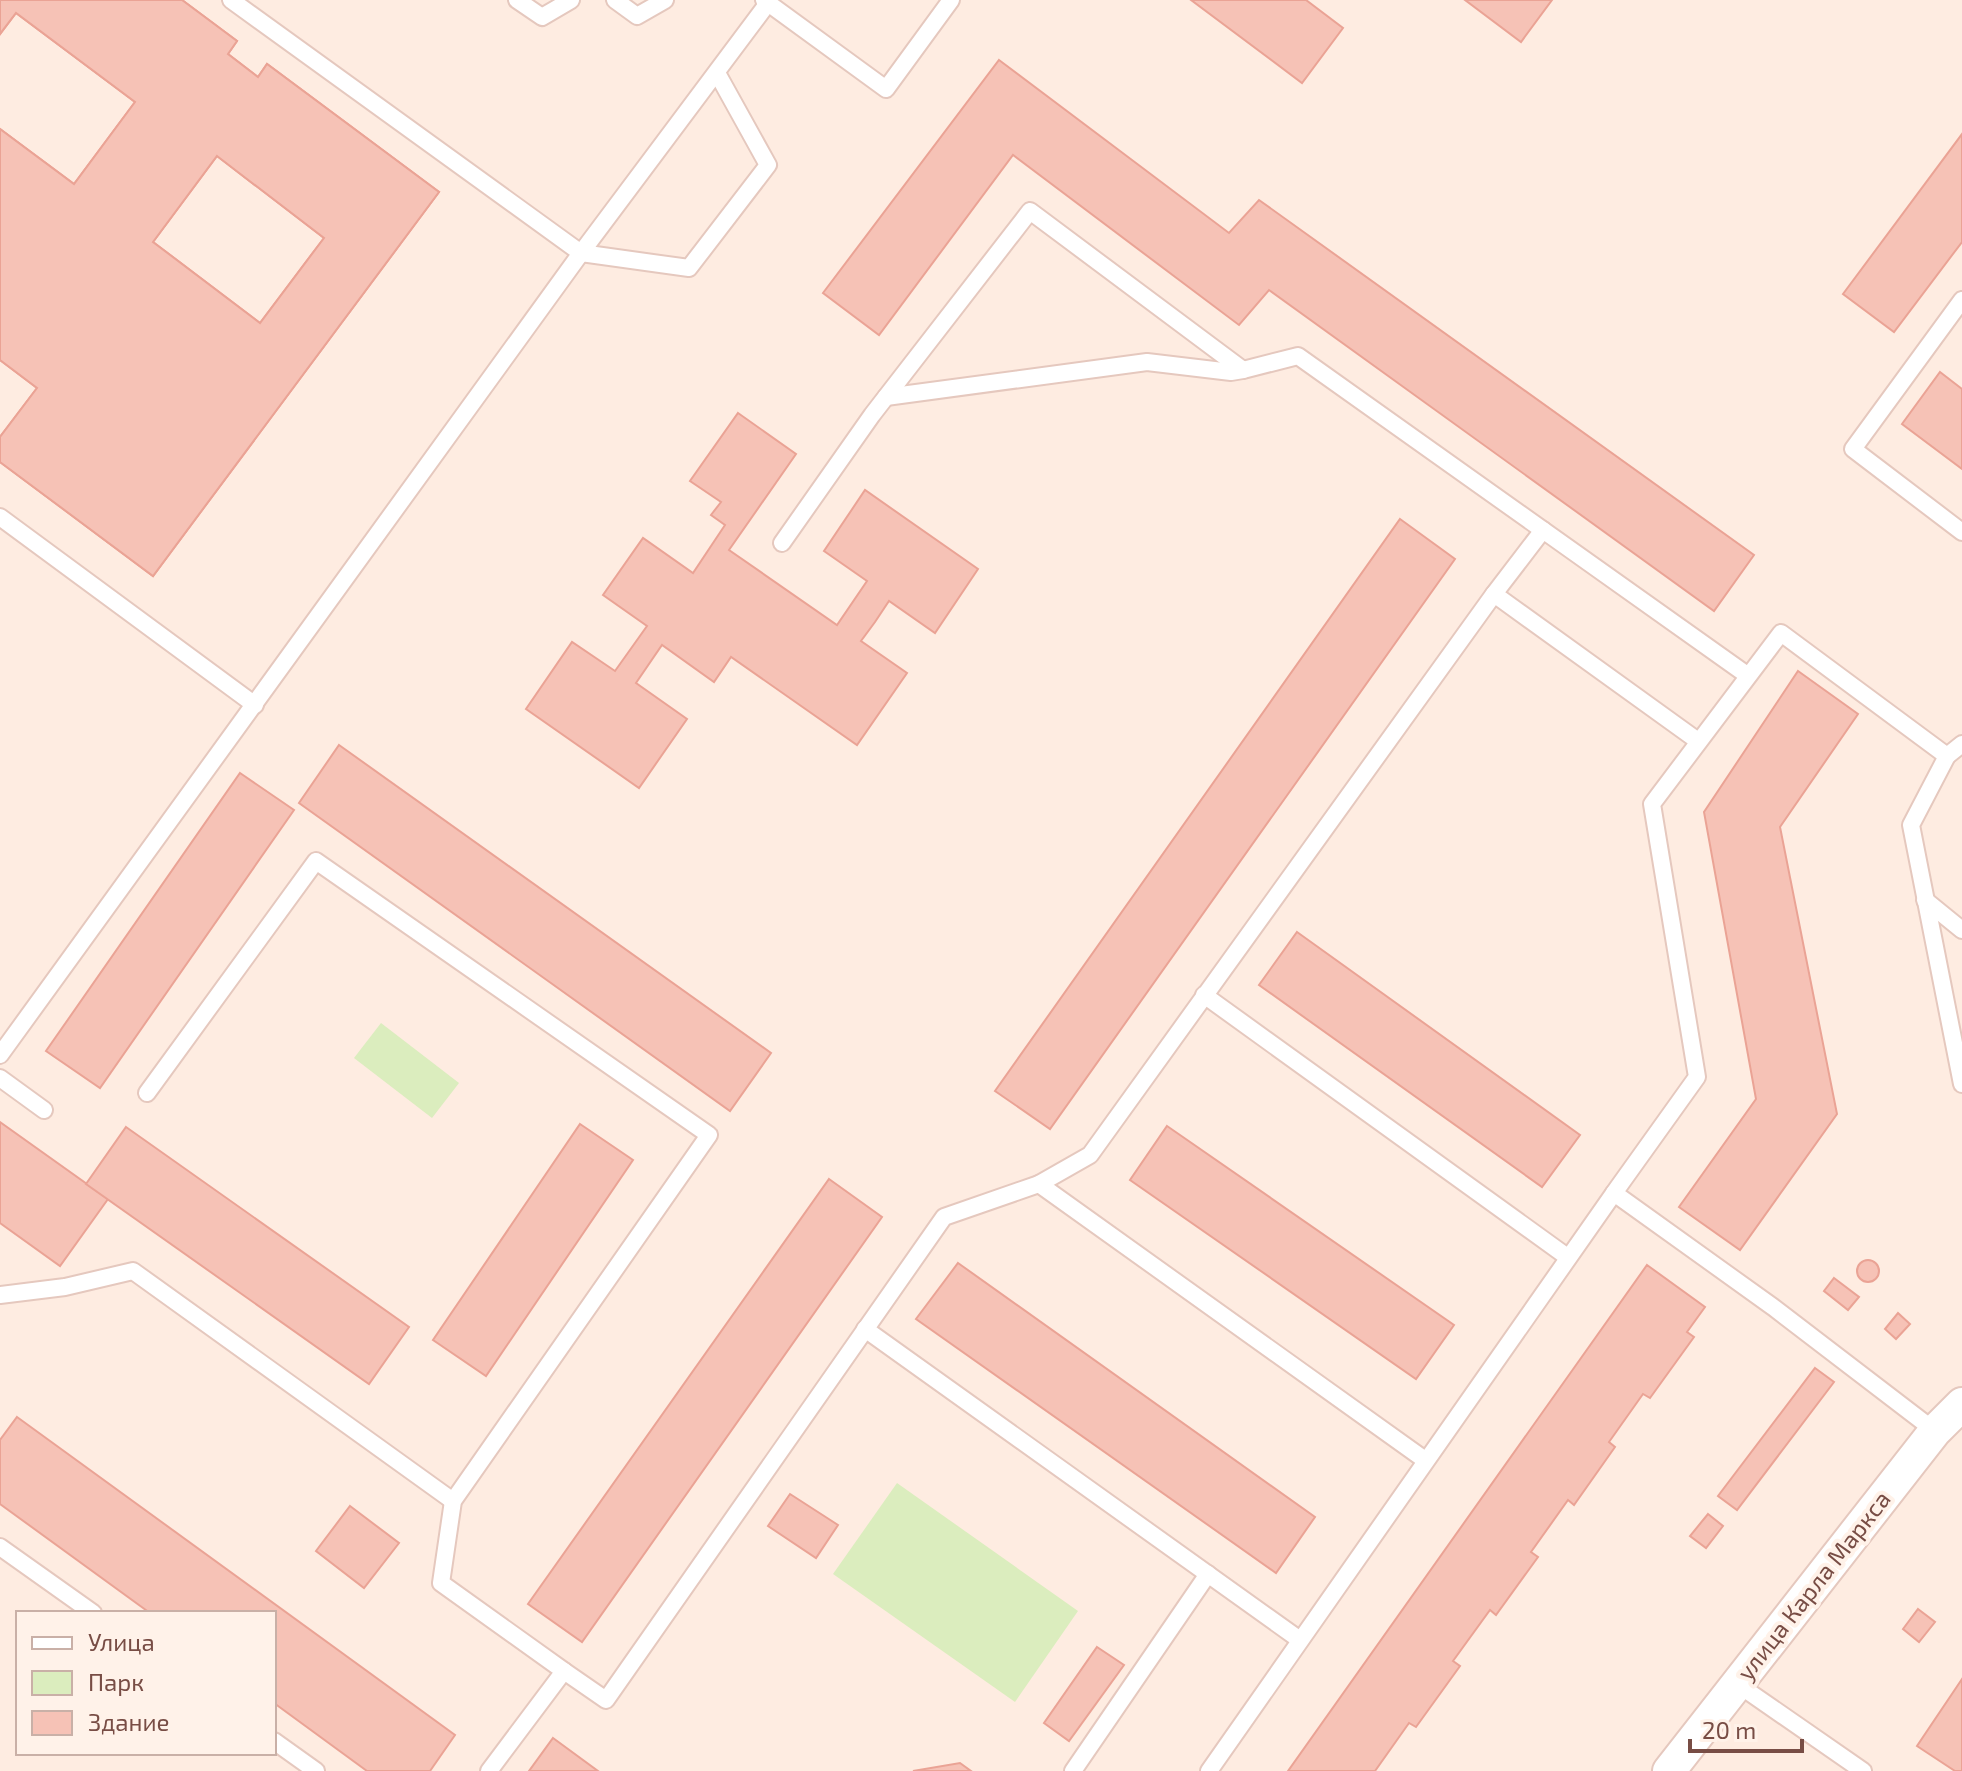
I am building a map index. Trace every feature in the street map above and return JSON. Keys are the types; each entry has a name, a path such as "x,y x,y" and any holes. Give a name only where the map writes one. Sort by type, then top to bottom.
{"street":[{"name":"улица Карла Маркса","path":"1669,1771 1935,1431 1962,1404"}],"lane":[{"path":"231,0 581,253 689,268 768,165 717,73"},
{"path":"517,0 542,17 571,0"},
{"path":"615,0 637,16 665,0"},
{"path":"0,1055 581,253 717,73 766,1 886,89 951,0"},
{"path":"782,543 886,397 1030,211 1243,370"},
{"path":"1962,300 1853,449 1962,532"},
{"path":"886,397 1147,362 1231,372 1298,356 1747,675"},
{"path":"0,517 255,705"},
{"path":"147,1093 316,861 709,1135 453,1501 441,1583 606,1700 944,1217 1039,1184 1090,1155 1543,530"},
{"path":"1494,594 1698,741"},
{"path":"1209,1771 1566,1256 1697,1077 1652,804 1781,633 1947,756"},
{"path":"1962,744 1947,756 1911,825 1962,1084"},
{"path":"1925,900 1962,930"},
{"path":"1204,995 1566,1256"},
{"path":"0,1078 44,1110"},
{"path":"1039,1184 1425,1460"},
{"path":"1614,1193 1773,1307 1935,1431"},
{"path":"0,1295 65,1287 133,1271 453,1501"},
{"path":"865,1329 1300,1640"},
{"path":"0,1547 90,1611"},
{"path":"1073,1771 1208,1574"},
{"path":"489,1771 564,1671"},
{"path":"1736,1683 1863,1771"},
{"path":"276,1742 316,1771"}],"green space":[{"path":"381,1023 459,1083 432,1118 354,1058"},
{"path":"897,1483 1078,1611 1015,1702 833,1574"}],"building":[{"path":"0,0 182,0 237,41 228,54 258,77 267,64 439,192 153,576 0,462 0,437 37,388 0,360 0,129 74,184 135,102 16,13 0,34","holes":["217,156 324,238 260,323 153,242"]},
{"path":"0,0 182,0 237,41 228,54 258,77 267,64 439,192 153,576 0,462 0,437 37,388 0,360 0,129 74,184 135,102 16,13 0,34","holes":["217,156 324,238 260,323 153,242"]},
{"path":"1191,0 1306,0 1343,28 1302,83"},
{"path":"1465,0 1552,0 1521,42"},
{"path":"999,60 1229,233 1259,200 1754,555 1714,611 1269,290 1239,325 1013,155 879,335 823,293"},
{"path":"1962,134 1962,242 1894,332 1843,294"},
{"path":"1940,372 1962,389 1962,469 1902,424"},
{"path":"738,413 796,454 729,550 837,625 867,581 824,551 865,490 978,569 935,633 889,601 861,641 907,673 857,745 731,657 714,682 662,645 636,683 687,719 639,788 526,709 572,642 615,671 647,626 603,595 643,538 693,573 725,525 711,515 721,502 690,481"},
{"path":"1400,519 1455,559 1050,1129 995,1091"},
{"path":"1798,671 1858,714 1780,827 1837,1114 1740,1250 1679,1207 1756,1099 1704,812"},
{"path":"339,745 771,1053 730,1111 299,803"},
{"path":"240,773 294,810 100,1088 46,1051"},
{"path":"1297,932 1580,1135 1542,1187 1259,985"},
{"path":"0,1122 108,1199 60,1266 0,1223"},
{"path":"580,1124 633,1160 486,1376 433,1340"},
{"path":"1167,1126 1454,1325 1416,1379 1130,1180"},
{"path":"126,1127 409,1327 369,1384 86,1184"},
{"path":"829,1179 882,1217 582,1642 528,1604"},
{"path":"1868,1260 1876,1263 1879,1271 1876,1279 1868,1282 1860,1279 1857,1271 1860,1263"},
{"path":"958,1263 1315,1517 1276,1573 916,1319"},
{"path":"1647,1265 1705,1307 1687,1332 1694,1337 1650,1398 1643,1394 1609,1442 1615,1447 1574,1505 1568,1500 1531,1552 1538,1557 1496,1615 1490,1610 1453,1661 1460,1666 1416,1727 1409,1723 1375,1771 1288,1771"},
{"path":"1834,1278 1859,1297 1848,1310 1824,1291"},
{"path":"1898,1313 1910,1324 1896,1339 1885,1329"},
{"path":"1815,1368 1834,1382 1737,1510 1718,1496"},
{"path":"17,1417 455,1735 430,1771 367,1771 276,1704 276,1611 147,1611 0,1504 0,1440"},
{"path":"790,1494 838,1525 816,1558 768,1526"},
{"path":"350,1506 399,1543 364,1588 316,1551"},
{"path":"1708,1514 1723,1526 1706,1548 1690,1536"},
{"path":"1918,1609 1935,1622 1919,1642 1903,1629"},
{"path":"1097,1647 1124,1665 1069,1741 1044,1723"},
{"path":"1962,1679 1962,1771 1955,1771 1917,1746"},
{"path":"553,1738 598,1771 529,1771"},
{"path":"960,1763 971,1771 913,1771"}]}
